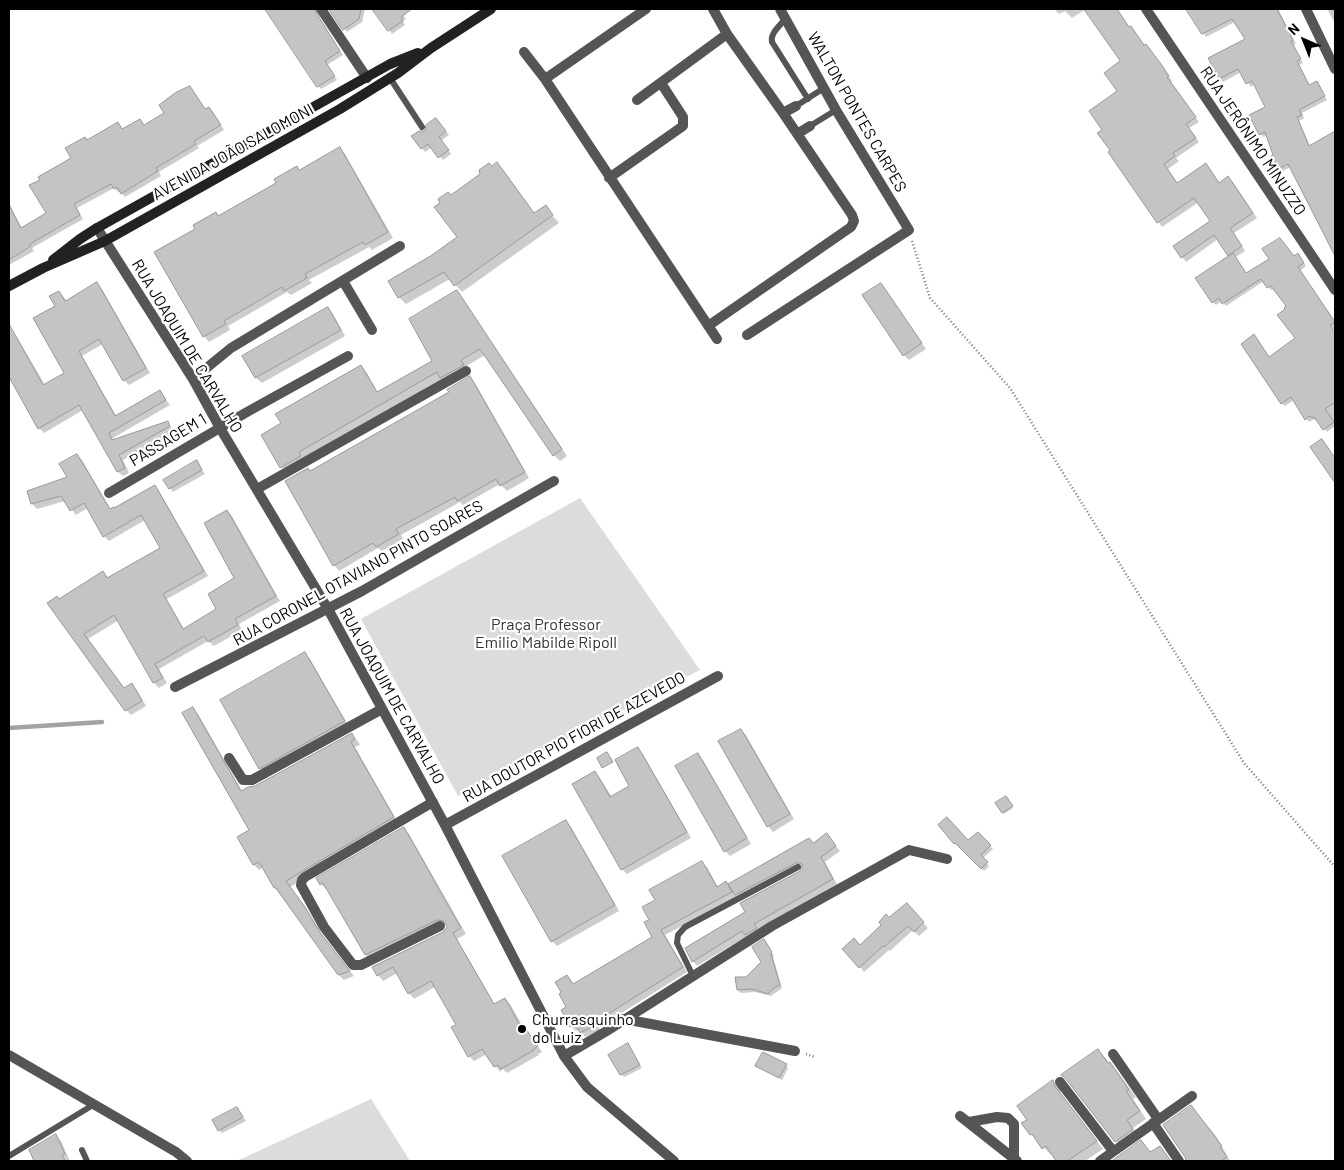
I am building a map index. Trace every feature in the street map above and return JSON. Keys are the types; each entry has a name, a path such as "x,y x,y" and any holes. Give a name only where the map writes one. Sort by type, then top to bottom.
{"main road":[{"name":"AVENIDA JOÃO SALOMONI","path":"9,286 43,268 105,241 340,110 491,9"},
{"name":"AVENIDA JOÃO SALOMONI","path":"43,268 80,238 97,228 390,64 431,48"}],"street":[{"path":"322,9 367,78"},
{"path":"544,79 646,9"},
{"path":"708,326 854,221 852,215 784,113 712,9"},
{"name":"WALTON PONTES CARPES","path":"780,9 836,110 909,230"},
{"name":"RUA JERÔNIMO MINUZZO","path":"1146,9 1335,290"},
{"path":"1306,9 1335,69"},
{"path":"637,100 728,34"},
{"path":"524,52 544,79 717,339"},
{"path":"609,178 683,126 683,117 661,83"},
{"path":"784,113 796,106"},
{"path":"797,134 810,126"},
{"name":"RUA JOAQUIM DE CARVALHO","path":"97,228 193,379 220,428 328,609 446,825 564,1056 587,1087 674,1161"},
{"path":"747,335 909,230"},
{"path":"193,379 231,348 400,246"},
{"path":"343,281 372,330"},
{"name":"PASSAGEM 1","path":"109,492 348,356"},
{"path":"257,490 466,371"},
{"name":"RUA CORONEL OTAVIANO PINTO SOARES","path":"175,687 362,592 554,481"},
{"name":"RUA DOUTOR PIO FIORI DE AZEVEDO","path":"446,825 718,676"},
{"path":"229,758 243,780 252,780 382,709"},
{"path":"433,802 305,877 301,885 324,927 353,965 361,965 440,926"},
{"path":"564,1056 772,926 909,850 947,859"},
{"path":"624,1020 794,1051"},
{"path":"1113,1054 1179,1161"},
{"path":"9,1055 176,1152 187,1161"},
{"path":"1060,1082 1113,1151"},
{"path":"1103,1160 1192,1096"},
{"path":"960,1116 1016,1160"},
{"path":"969,1122 997,1117 1008,1118 1014,1124 1016,1160"}],"lane":[{"path":"785,19 773,33 771,37 772,42 808,98"},
{"path":"390,78 422,127"},
{"path":"796,106 824,88"},
{"path":"810,126 836,110"},
{"path":"693,976 677,942 678,935 685,927 798,867"},
{"path":"10,1158 93,1105"},
{"path":"82,1150 87,1161"}],"path":[{"path":"909,230 930,298 1010,388 1244,763 1335,867"}],"green space":[{"name":"Praça Professor Emilio Mabilde Ripoll","path":"580,498 700,670 458,796 361,619"},
{"path":"371,1099 410,1161 237,1161"}],"building":[{"path":"265,9 314,9 340,51 325,61 335,76 317,87"},
{"path":"329,9 361,9 359,19 343,30"},
{"path":"372,9 412,9 401,17 403,21 388,31"},
{"path":"1084,9 1117,9 1129,27 1131,26 1144,45 1146,44 1161,64 1169,76 1167,77 1196,117 1186,124 1196,138 1173,153 1175,156 1164,164 1177,183 1206,163 1219,183 1228,176 1253,213 1230,228 1242,246 1228,256 1214,235 1181,258 1173,246 1210,221 1194,198 1157,223 1108,152 1110,150 1097,133 1102,130 1089,111 1117,91 1104,73 1120,61"},
{"path":"1186,9 1277,9 1301,59 1297,61 1309,85 1317,81 1325,96 1299,110 1302,115 1297,117 1309,146 1335,131 1335,256 1288,164 1278,169 1271,156 1273,155 1265,132 1259,135 1249,115 1265,107 1252,81 1246,84 1238,69 1219,79 1208,58 1245,39 1232,19 1202,34"},
{"path":"190,86 205,109 209,107 221,125 194,141 196,144 156,168 158,171 121,194 117,187 114,189 111,184 74,204 80,215 30,244 31,246 9,260 9,205 21,228 46,213 29,185 40,180 38,177 71,158 65,148 85,137 87,140 118,122 122,129 140,119 144,125 164,113 159,105 175,93"},
{"path":"436,118 446,131 439,137 449,150 438,158 428,144 421,149 411,136 419,131 425,131 426,125"},
{"path":"340,147 388,232 365,245 363,242 305,274 307,278 284,291 282,287 224,321 226,324 203,337 154,252 195,229 193,225 216,212 218,216 276,183 274,179 297,166 299,170"},
{"path":"497,162 534,213 546,205 553,215 454,286 444,272 398,298 388,281 432,255 457,237 434,207 440,203 438,199 448,192 451,195 480,174 479,170 489,163 492,166"},
{"path":"1280,238 1294,256 1298,253 1304,263 1298,267 1335,322 1330,325 1335,332 1335,402 1325,409 1334,422 1323,430 1314,417 1310,416 1305,420 1291,397 1281,404 1241,344 1254,334 1269,357 1295,338 1277,315 1286,306 1271,286 1267,288 1261,279 1222,304 1219,298 1212,303 1195,278 1233,253 1246,273 1269,259 1262,249"},
{"path":"97,282 146,368 123,381 99,339 79,351 115,416 160,390 166,400 109,433 112,440 168,421 170,426 119,455 125,468 117,472 79,405 38,429 9,377 9,324 43,385 64,373 33,318 55,306 49,296 59,291 65,301"},
{"path":"881,283 922,343 903,356 862,295"},
{"path":"457,290 562,449 553,456 480,349 461,360 464,365 440,378 437,372 299,452 301,456 280,468 261,435 281,423 275,414 361,365 377,392 432,361 409,319"},
{"path":"328,307 341,330 255,378 242,356"},
{"path":"470,376 525,472 500,486 496,479 457,501 455,497 396,529 399,534 376,547 373,543 333,566 285,481 308,468 310,471 449,392 447,390"},
{"path":"1322,439 1335,458 1335,483 1310,447"},
{"path":"77,454 110,509 155,485 204,571 163,594 183,629 216,609 208,594 234,578 204,523 227,510 276,596 235,619 238,625 208,642 204,636 155,664 163,678 153,683 114,615 84,634 124,688 132,683 142,701 125,711 47,603 57,596 59,599 103,571 107,578 160,548 141,515 103,537 84,503 70,511 61,496 31,504 27,491 67,477 59,464"},
{"path":"197,460 202,470 169,489 163,480"},
{"path":"305,652 345,721 259,769 220,700"},
{"path":"193,707 241,791 255,786 352,733 355,739 351,742 394,817 286,881 305,907 319,931 350,971 338,975 276,888 274,888 259,862 253,865 237,837 249,830 182,713"},
{"path":"741,729 790,814 767,827 718,741"},
{"path":"638,747 687,832 621,870 572,784 595,771 610,797 629,786 615,760"},
{"path":"607,752 613,762 602,768 597,758"},
{"path":"698,753 747,838 724,852 675,766"},
{"path":"1006,796 1013,806 1002,813 995,803"},
{"path":"947,817 968,840 978,832 991,845 981,855 988,862 981,869 954,844 938,825"},
{"path":"566,820 615,905 551,942 502,856"},
{"path":"404,827 461,928 453,933 494,1004 505,998 521,1027 523,1025 538,1046 501,1069 498,1065 494,1067 482,1049 468,1057 451,1027 456,1025 431,981 408,994 393,967 377,976 372,967 443,932 447,927 444,921 437,920 365,955 323,883 320,885 316,878"},
{"path":"827,833 836,846 821,857 833,879 754,924 757,928 745,935 742,931 692,962 685,948 745,912 740,903 800,871 803,865 796,863 735,895 728,884 809,838 813,843"},
{"path":"702,861 717,887 726,881 732,892 661,930 683,967 595,1022 596,1025 580,1033 575,1024 570,1027 561,1010 566,1007 555,982 567,975 573,984 652,937 644,922 649,920 642,907 655,900 649,890"},
{"path":"907,903 924,922 914,932 908,926 859,968 842,949 854,938 860,945 881,925 879,922 886,914 889,917"},
{"path":"764,939 772,952 780,985 768,994 752,989 737,990 735,977 746,977 761,962 752,947"},
{"path":"628,1043 640,1065 620,1075 608,1055"},
{"path":"1098,1049 1108,1063 1110,1062 1129,1090 1126,1091 1140,1111 1127,1120 1133,1129 1115,1142 1061,1075"},
{"path":"763,1052 787,1064 779,1078 755,1066"},
{"path":"1053,1080 1055,1086 1097,1141 1067,1161 1056,1161 1046,1146 1042,1149 1032,1134 1030,1135 1021,1123 1027,1120 1017,1106"},
{"path":"1191,1105 1222,1146 1220,1147 1227,1157 1221,1161 1186,1161 1163,1125"},
{"path":"237,1107 243,1117 218,1131 212,1120"},
{"path":"56,1134 65,1154 62,1155 65,1161 34,1161 29,1150"},
{"path":"1141,1140 1150,1152 1160,1146 1171,1161 1112,1161"}],"waterway":[{"path":"9,728 102,722"}],"place":[{"name":"Churrasquinho do Luiz","path":"522,1029"}]}
